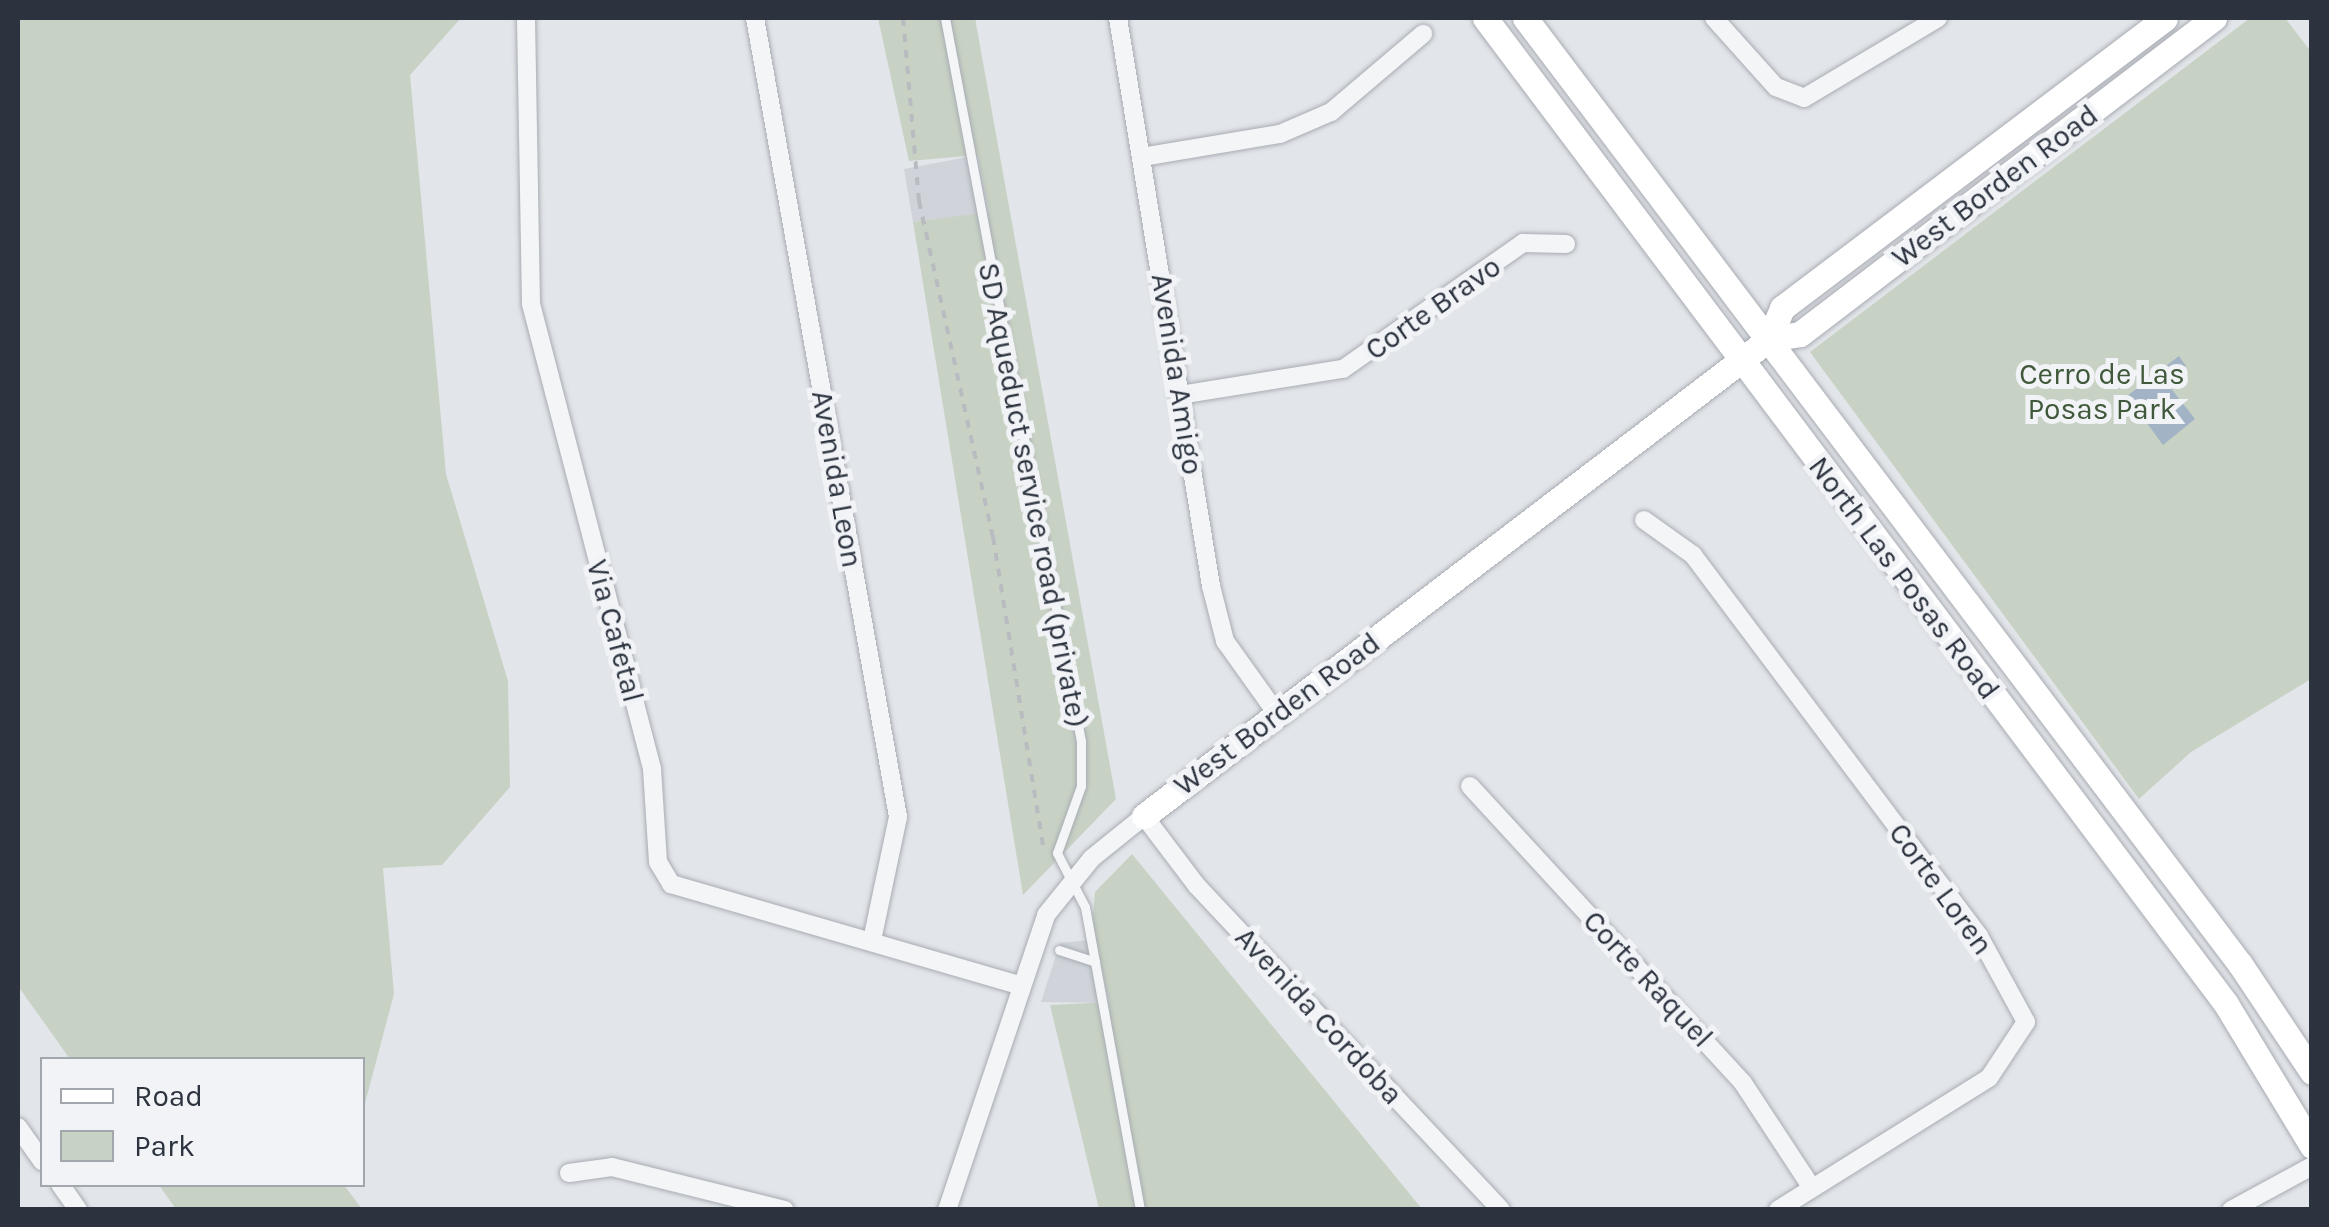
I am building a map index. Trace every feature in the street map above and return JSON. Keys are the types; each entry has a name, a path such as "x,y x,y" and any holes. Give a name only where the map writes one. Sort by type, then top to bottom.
{"main road":[{"name":"North Las Posas Road","path":"1485,18 2226,1004 2312,1146"},
{"name":"North Las Posas Road","path":"1525,18 2240,964 2312,1072"},
{"name":"West Borden Road","path":"1769,339 1782,308 2165,18"},
{"name":"West Borden Road","path":"1144,816 1769,339 1800,334 2214,18"}],"street":[{"name":"Via Cafetal","path":"526,18 531,304 652,770 658,862 672,884 1019,985"},
{"name":"Avenida Leon","path":"754,18 898,816 872,940"},
{"name":"Avenida Amigo","path":"1118,18 1224,640 1277,714"},
{"path":"1714,18 1776,87 1804,98 1938,18"},
{"path":"1142,156 1280,134 1330,112 1422,34"},
{"name":"Corte Bravo","path":"1180,395 1343,369 1523,243 1566,244"},
{"name":"Corte Loren","path":"1644,520 1705,571 1978,936 2026,1022 1989,1078 1810,1185 1778,1210"},
{"name":"Corte Raquel","path":"1470,786 1743,1083 1810,1185"},
{"name":"West Borden Road","path":"947,1210 1019,985 1046,915 1071,880 1144,816"},
{"name":"Avenida Cordoba","path":"1144,816 1197,886 1502,1210"},
{"path":"18,1127 40,1158"},
{"path":"568,1174 612,1166 784,1210"},
{"path":"2231,1210 2312,1166"},
{"path":"62,1187 78,1210"}],"lane":[{"name":"SD Aqueduct service road (private)","path":"945,18 1080,741 1081,786 1056,846"},
{"path":"1056,846 1071,880 1095,962 1140,1210"},
{"path":"1059,950 1095,962"}],"path":[{"path":"903,18 918,202 993,537 1039,846 1056,846"}],"shaded area":[{"path":"978,155 989,213 913,222 904,169"},
{"path":"1099,939 1110,1003 1041,1002 1060,943"}],"green space":[{"path":"18,18 461,18 410,75 446,474 508,681 510,787 442,865 383,868 394,994 365,1103 365,1057 69,1057 18,986"},
{"path":"878,18 975,18 1116,799 1023,895 913,222 989,212 978,155 909,161"},
{"name":"Cerro de Las Posas Park","path":"2250,18 2285,18 2312,53 2311,679 2191,752 2139,799 1810,352"},
{"path":"1132,854 1422,1209 1099,1209 1050,1005 1110,1002 1091,936 1095,892"},
{"path":"160,1187 346,1187 362,1209 176,1209"}],"water":[{"path":"2179,356 2186,366 2166,382 2195,419 2163,445 2127,396"}]}
